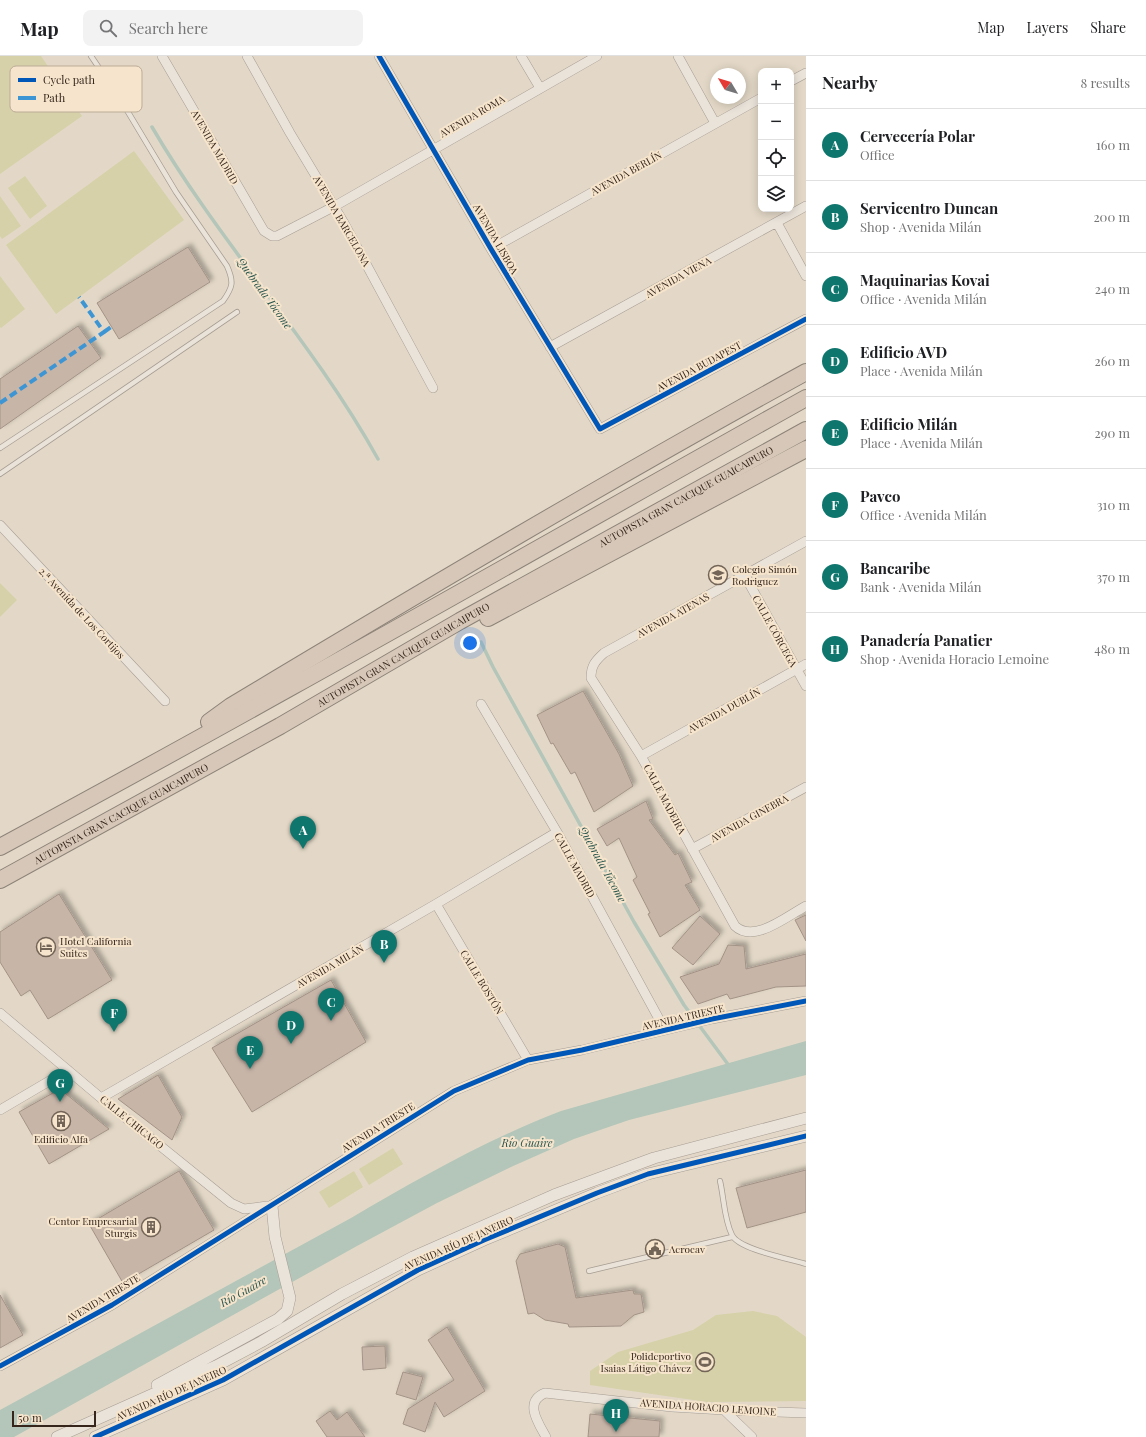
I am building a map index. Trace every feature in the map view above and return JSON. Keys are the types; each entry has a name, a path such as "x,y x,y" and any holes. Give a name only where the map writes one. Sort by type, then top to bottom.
{"highway":[{"path":"661,451 739,401 806,365"},
{"path":"153,764 231,706 448,575 661,451 806,372"},
{"path":"0,847 153,764 806,398"},
{"name":"AUTOPISTA GRAN CACIQUE GUAICAIPURO","path":"0,880 280,726 460,621 806,430"},
{"path":"460,621 488,618 806,449"}],"street":[{"name":"AVENIDA MADRID","path":"162,56 264,231 272,236"},
{"name":"AVENIDA BARCELONA","path":"247,56 290,133 335,206 433,388"},
{"name":"AVENIDA LISBOA","path":"379,56 491,249 600,429"},
{"path":"521,56 540,88"},
{"name":"AVENIDA ROMA","path":"272,236 277,236 335,206 433,148 597,56"},
{"path":"678,56 715,123"},
{"path":"794,79 806,73"},
{"name":"AVENIDA BERLÍN","path":"491,249 758,100"},
{"name":"AVENIDA VIENA","path":"550,347 806,206"},
{"path":"777,223 806,276"},
{"name":"AVENIDA BUDAPEST","path":"600,429 806,319"},
{"name":"2.ª Avenida de Los Cortijos","path":"0,525 165,701"},
{"name":"AVENIDA ATENAS","path":"604,653 806,541"},
{"name":"CALLE CÓRCEGA","path":"745,576 806,686"},
{"name":"CALLE MADEIRA","path":"604,653 596,660 591,668 591,678 641,756 735,926 745,932 759,932 806,906"},
{"name":"AVENIDA DUBLÍN","path":"641,756 806,664"},
{"name":"CALLE MADRID","path":"481,704 557,832 665,1030"},
{"name":"AVENIDA GINEBRA","path":"692,849 806,787"},
{"name":"AVENIDA MILÁN","path":"101,1098 436,904 557,832"},
{"name":"CALLE BOSTÓN","path":"436,904 528,1060"},
{"name":"AVENIDA TRIESTE","path":"0,1366 112,1305 454,1091 528,1060 806,1001"},
{"name":"CALLE CHICAGO","path":"0,1013 101,1098 231,1203 244,1208 272,1206"},
{"path":"0,1110 68,1070"},
{"name":"AVENIDA RÍO DE JANEIRO","path":"57,1437 216,1366 401,1262 554,1195 654,1158 806,1118"},
{"name":"AVENIDA RÍO DE JANEIRO","path":"95,1437 223,1380 418,1270 484,1240 597,1193 648,1174 806,1136"},
{"path":"114,1411 132,1399 278,1318 287,1311 290,1298 275,1237 272,1206"},
{"name":"AVENIDA HORACIO LEMOINE","path":"546,1437 536,1418 533,1406 537,1399 545,1393 724,1410 806,1413"},
{"path":"724,1410 752,1437"}],"lane":[{"path":"91,56 98,66"},
{"path":"0,448 223,301 230,291 233,279 227,266 176,192 128,112"},
{"path":"0,474 237,312"},
{"path":"720,1181 726,1216 732,1237 743,1245 806,1264"},
{"path":"588,1271 732,1237"}],"shaded area":[{"path":"0,56 41,56 48,66 10,66 10,112 79,112 82,116 0,174"},
{"path":"134,151 184,220 56,314 6,245"},
{"path":"25,176 47,206 30,219 8,188"},
{"path":"0,196 21,226 2,239 0,236"},
{"path":"0,276 25,309 1,328 0,327"},
{"path":"0,583 17,600 0,617"},
{"path":"393,1148 403,1164 369,1185 359,1169"},
{"path":"354,1171 363,1187 329,1208 319,1192"},
{"name":"Polideportivo Isaias Látigo Chávez","path":"753,1311 777,1316 806,1337 806,1401 707,1402 590,1385 590,1371 618,1352 693,1330 716,1315"}],"water":[{"name":"Río Guaire","path":"806,1041 806,1075 629,1120 574,1139 511,1167 437,1203 357,1246 14,1437 0,1437 0,1410 351,1218 402,1188 480,1147 561,1111"}],"building":[{"path":"188,247 210,282 119,339 97,303"},
{"path":"78,326 101,358 0,429 0,379"},
{"path":"583,691 619,754 633,786 594,812 575,772 571,774 553,743 551,744 537,715"},
{"path":"646,801 653,819 649,820 675,855 678,853 692,882 685,885 700,910 660,937 648,914 650,913 633,880 637,877 619,838 607,846 597,829"},
{"name":"Hotel California Suites","path":"59,894 112,980 48,1019 30,990 21,996 0,962 0,932"},
{"path":"806,915 806,941 795,920"},
{"path":"700,916 720,934 693,965 672,948"},
{"path":"728,945 744,946 746,969 806,954 806,986 776,987 730,999 727,994 698,1004 680,977 719,964"},
{"path":"331,980 366,1042 252,1112 212,1048"},
{"path":"158,1075 182,1117 172,1140 118,1099"},
{"name":"Edificio Alfa","path":"60,1089 109,1129 49,1164 19,1112"},
{"path":"806,1170 806,1212 747,1228 736,1188"},
{"name":"Centor Empresarial Sturgis","path":"179,1171 214,1230 123,1283 89,1224"},
{"path":"558,1244 565,1247 576,1298 633,1290 634,1294 641,1294 644,1312 634,1315 621,1326 569,1327 568,1324 545,1320 534,1313 528,1314 516,1261 520,1254"},
{"path":"0,1295 23,1335 0,1348"},
{"path":"447,1327 485,1391 444,1417 435,1402 425,1432 403,1424 408,1409 454,1380 428,1340"},
{"path":"385,1346 386,1368 363,1370 362,1347"},
{"path":"403,1372 423,1377 416,1400 396,1394"},
{"path":"330,1411 337,1420 347,1412 365,1437 327,1437 316,1421"},
{"path":"590,1414 660,1421 659,1437 588,1437"}],"waterway":[{"name":"Quebrada Tócome","path":"152,127 206,211 325,374 378,459"},
{"name":"Quebrada Tócome","path":"481,642 493,667 634,922 684,1005 730,1067"}],"marked path":[{"path":"0,403 104,332 79,297"},
{"path":"104,332 111,327"}],"cycle path":[{"path":"379,56 491,249 600,429 806,319"},
{"path":"0,1366 112,1305 454,1091 528,1060 582,1050 712,1019 806,1001"},
{"path":"95,1437 223,1380 418,1270 484,1240 597,1193 648,1174 806,1136"}],"place":[{"name":"Colegio Simón Rodriguez","path":"718,575"},
{"name":"Cervecería Polar","path":"303,849"},
{"name":"Hotel California Suites","path":"46,947"},
{"name":"Servicentro Duncan","path":"384,963"},
{"name":"Maquinarias Kovai","path":"331,1021"},
{"name":"Pavco","path":"114,1032"},
{"name":"Edificio AVD","path":"291,1044"},
{"name":"Edificio Milán","path":"250,1069"},
{"name":"Bancaribe","path":"60,1102"},
{"name":"Edificio Alfa","path":"61,1121"},
{"name":"Centor Empresarial Sturgis","path":"151,1227"},
{"name":"Aerocav","path":"655,1249"},
{"name":"Polideportivo Isaias Látigo Chávez","path":"705,1362"},
{"name":"Panadería Panatier","path":"616,1432"}]}
